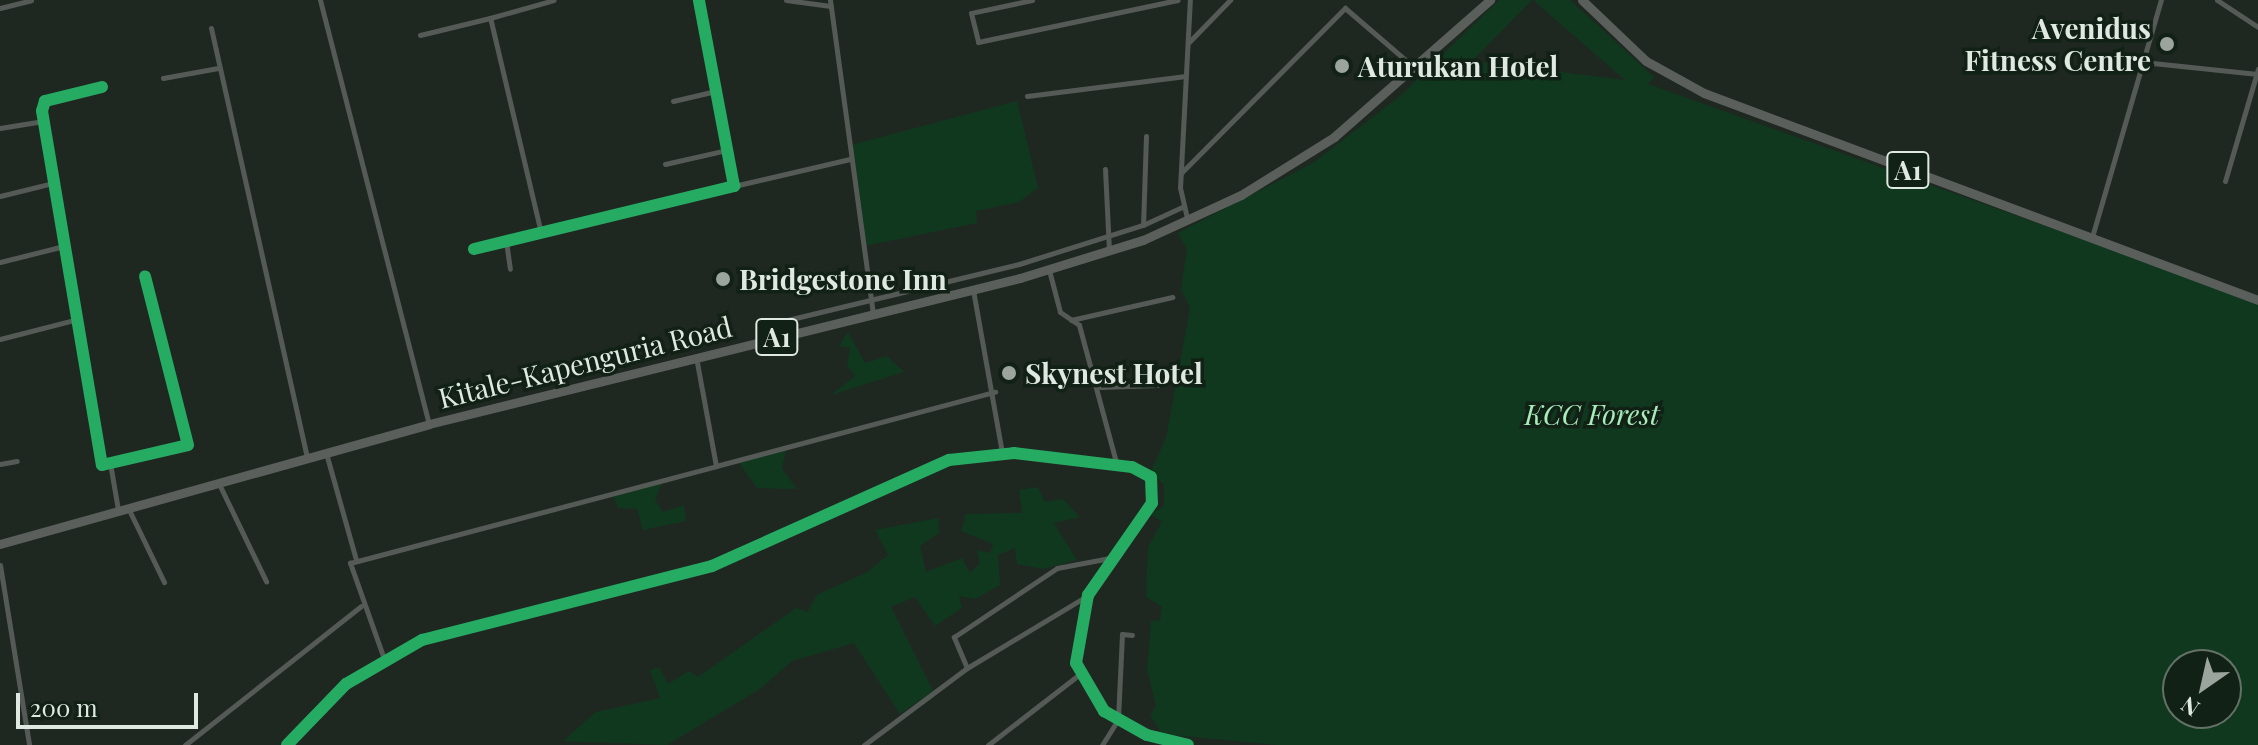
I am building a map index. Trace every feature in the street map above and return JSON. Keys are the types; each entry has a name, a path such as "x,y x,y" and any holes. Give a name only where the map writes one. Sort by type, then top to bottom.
{"highway":[{"name":"Kitale-Kapenguria Road","path":"0,544 130,512 429,424 695,356 873,315 1049,270 1109,251 1188,219 1303,157 1417,70 1490,0"},
{"name":"A1","path":"1585,1 1674,80 2258,300"}],"street":[{"path":"0,8 31,0"},
{"path":"320,0 429,424"},
{"path":"420,35 554,0"},
{"path":"699,0 734,186"},
{"path":"786,0 831,3 873,315"},
{"path":"1032,0 971,13 978,42 1178,0"},
{"path":"1188,219 1182,207 1181,173 1190,0"},
{"path":"1188,43 1230,0"},
{"path":"2092,238 2161,0"},
{"path":"2217,0 2258,27"},
{"path":"1181,173 1345,8 1417,70"},
{"path":"490,18 541,233"},
{"path":"211,28 307,458"},
{"path":"2143,62 2257,71 2225,181"},
{"path":"163,78 218,68"},
{"path":"1027,96 1186,76"},
{"path":"102,87 45,101 43,121 95,455 110,463 188,445 145,276"},
{"path":"673,101 716,91"},
{"path":"0,128 43,121"},
{"path":"1143,225 1146,136"},
{"path":"665,164 727,150"},
{"path":"474,249 850,159"},
{"path":"1105,169 1106,239 1109,251"},
{"path":"0,196 53,183"},
{"path":"775,323 1106,239 1182,207"},
{"path":"506,241 510,269"},
{"path":"0,262 64,246"},
{"path":"1049,270 1058,306 1079,325 1100,387 1117,466"},
{"path":"973,289 995,392 1002,453"},
{"path":"1070,320 1172,297"},
{"path":"0,339 74,320"},
{"path":"695,356 716,466"},
{"path":"1100,387 1157,385"},
{"path":"383,656 347,569 356,560 995,392"},
{"path":"326,453 356,560"},
{"path":"287,745 333,694 383,656 477,622 712,566 949,460 1002,453 1146,472 1155,495 1088,595 1077,635 1080,674 1092,701 1118,719 1159,742 1188,745"},
{"path":"0,464 17,461"},
{"path":"110,463 119,514"},
{"path":"220,486 266,581"},
{"path":"130,512 164,582"},
{"path":"967,668 954,637 1057,568 1116,557"},
{"path":"0,565 29,745"},
{"path":"864,745 967,668 1088,595"},
{"path":"185,745 361,606"},
{"path":"1102,745 1118,719 1122,634 1132,635"},
{"path":"988,745 1080,674"}],"green space":[{"name":"KCC Forest","path":"1499,0 1532,0 1472,61 1625,80 1533,0 1570,0 1654,77 1648,84 2258,302 2258,745 1276,745 1162,734 1150,715 1156,706 1147,669 1151,621 1160,620 1162,607 1146,597 1148,547 1162,522 1150,514 1164,506 1164,485 1151,471 1166,438 1190,308 1181,289 1187,249 1178,233 1313,163 1399,97"},
{"path":"1017,101 1038,188 1019,202 976,211 977,223 865,246 851,145"},
{"path":"848,332 865,363 887,356 904,372 831,395 855,376 847,365 850,348 839,346"},
{"path":"786,450 782,468 797,489 757,488 739,463"},
{"path":"662,482 655,500 663,512 684,505 686,521 643,530 637,509 618,508 613,496"},
{"path":"1038,487 1045,502 1063,499 1080,517 1054,523 1077,560 1043,569 1017,564 1015,548 998,555 1000,585 975,599 959,596 962,608 935,626 915,597 891,607 933,691 900,714 854,643 792,661 760,689 667,745 563,741 596,712 660,698 650,670 659,667 668,684 689,671 698,677 796,608 807,612 817,595 867,572 888,555 875,530 938,518 939,533 920,546 926,572 962,558 970,573 980,563 977,550 990,553 993,544 961,531 966,514 1022,513 1019,490"}],"cycle path":[{"path":"474,249 734,186 699,0"},
{"path":"102,87 45,101 42,111 102,465 188,445 145,276"},
{"path":"287,745 346,684 422,640 712,566 949,460 1014,453 1132,467 1151,477 1152,503 1088,595 1076,663 1104,711 1147,735 1188,745"}],"place":[{"name":"Avenidus Fitness Centre","path":"2167,44"},
{"name":"Aturukan Hotel","path":"1342,66"},
{"name":"Bridgestone Inn","path":"723,279"},
{"name":"Skynest Hotel","path":"1009,373"}]}
